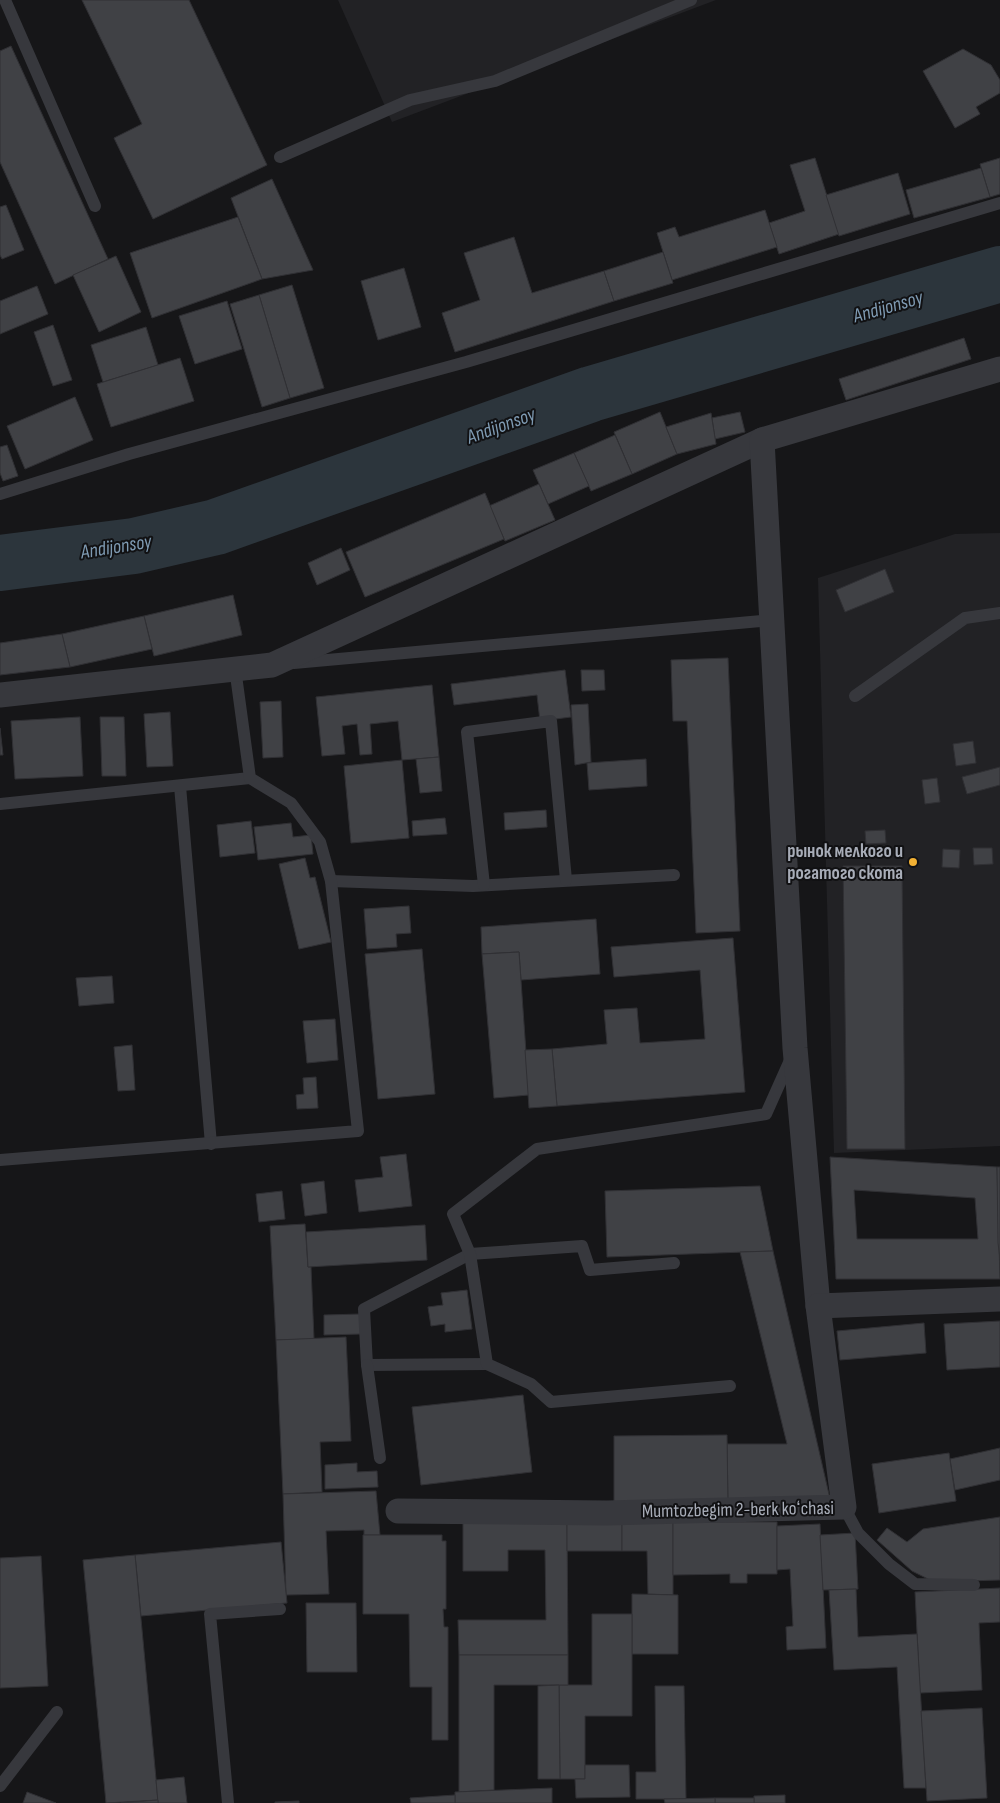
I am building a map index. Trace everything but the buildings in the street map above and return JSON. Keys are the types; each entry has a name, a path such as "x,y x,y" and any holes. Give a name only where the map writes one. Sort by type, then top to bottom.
{"street":[{"path":"0,694 272,665 762,440 1000,369"},
{"name":"Mumtozbegim 2-berk koʻchasi","path":"398,1511 607,1514 844,1507 818,1306 796,1048 762,440"},
{"path":"818,1306 1000,1299"}],"lane":[{"path":"5,0 95,206"},
{"path":"280,157 410,100 495,81 691,0"},
{"path":"0,494 129,454 476,359 1000,203"},
{"path":"855,696 965,618 1000,613"},
{"path":"272,665 772,620"},
{"path":"236,668 250,778"},
{"path":"484,885 467,732 550,721 566,880"},
{"path":"0,804 250,778 291,803 320,842 331,881 358,1131 0,1160"},
{"path":"180,786 211,1144"},
{"path":"331,881 484,885 674,874"},
{"path":"487,1364 470,1254 453,1214 537,1150 766,1114 796,1048"},
{"path":"380,1458 367,1365 364,1309 470,1254 582,1246 590,1270 674,1263"},
{"path":"367,1365 487,1364 531,1384 551,1402 730,1386"},
{"path":"844,1507 858,1533 889,1564 915,1584 974,1585"},
{"path":"228,1803 210,1614 280,1609"},
{"path":"0,1786 57,1712"}],"shaded area":[{"path":"338,0 716,0 392,122"},
{"name":"рынок мелкого и рогатого скота","path":"1000,533 1000,1146 834,1153 818,578 955,534"}],"waterway":[{"name":"Andijonsoy","path":"0,563 134,546 216,527 591,394 1000,274"}],"place":[{"name":"рынок мелкого и рогатого скота","path":"913,862"}]}
